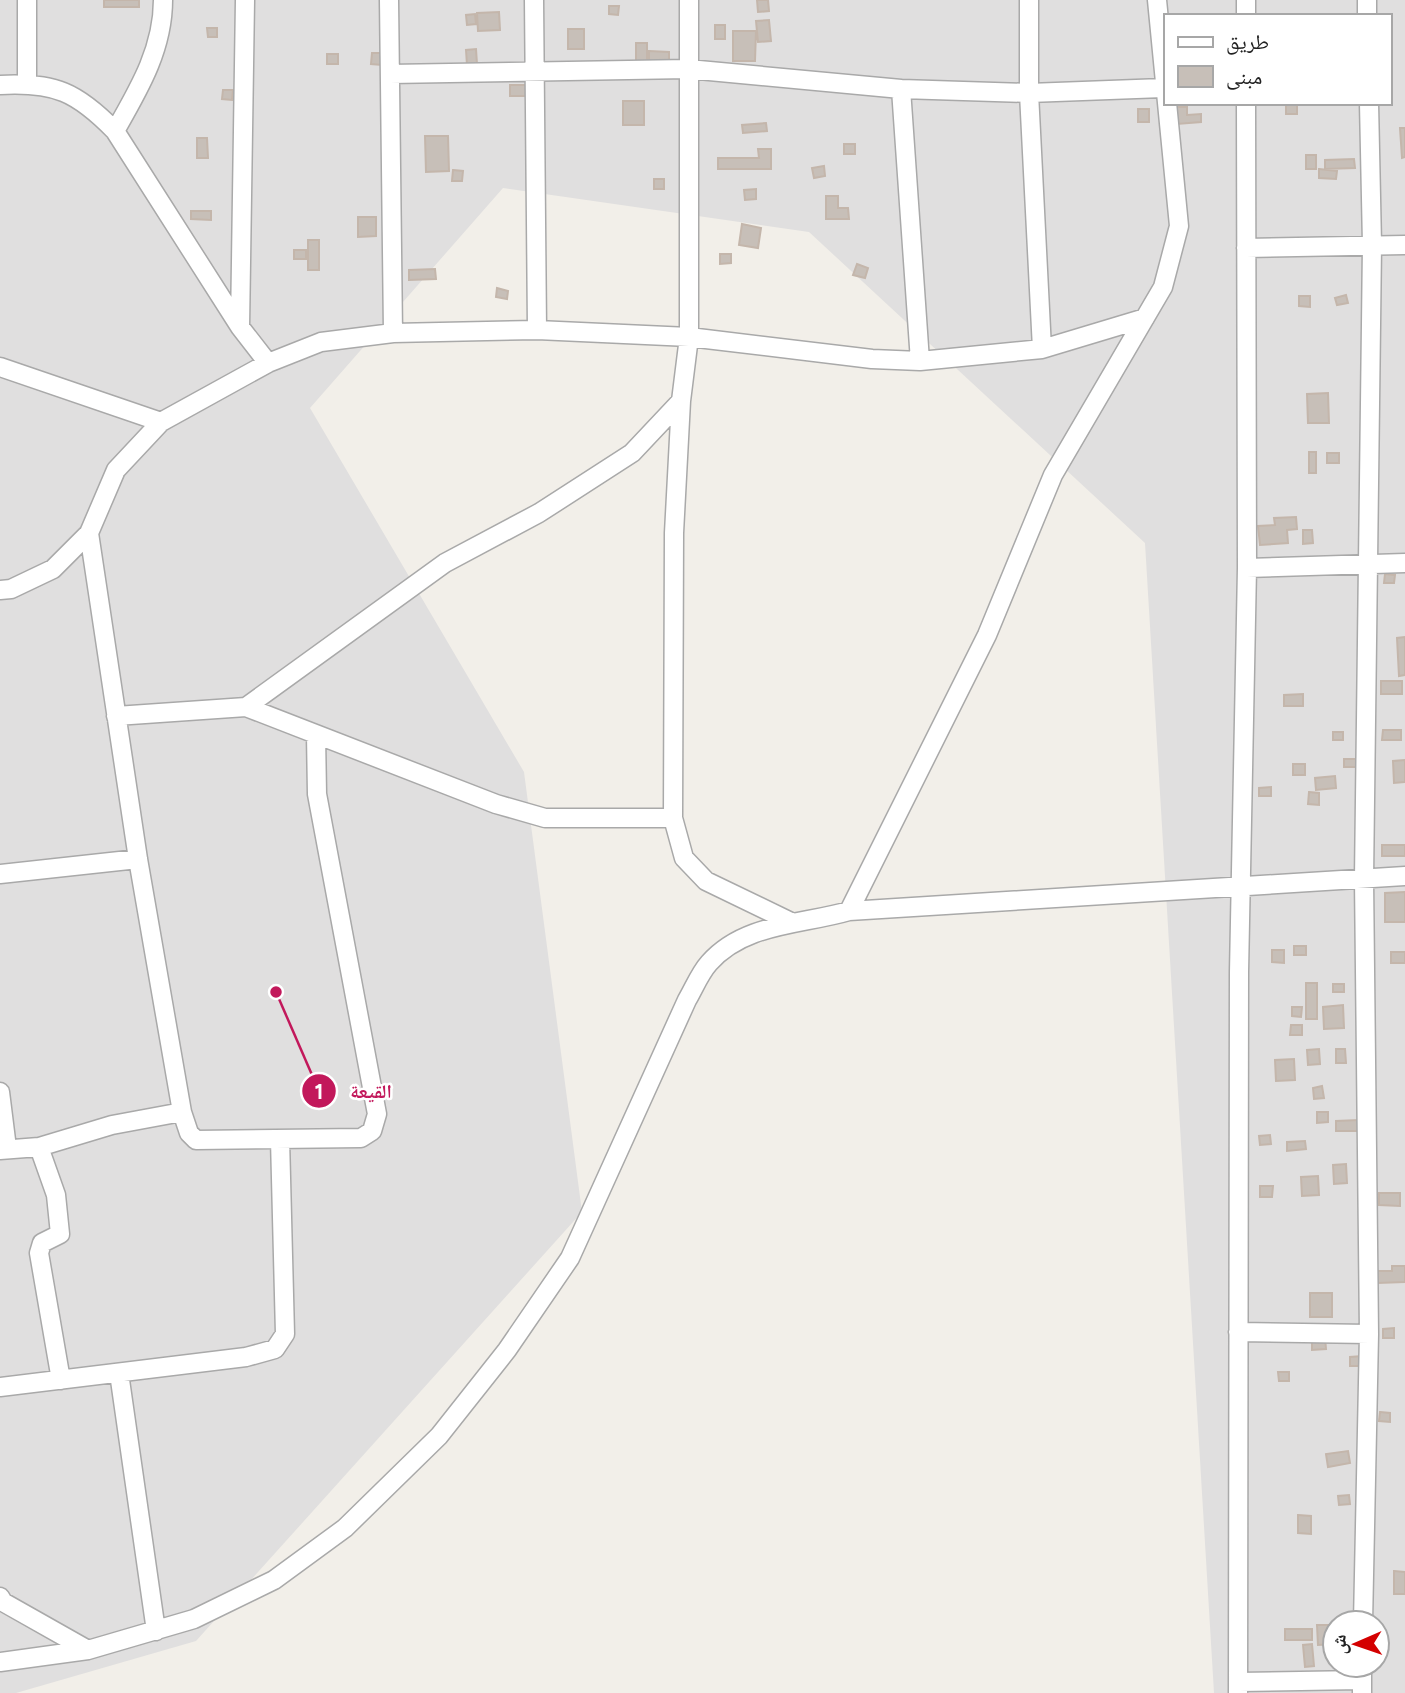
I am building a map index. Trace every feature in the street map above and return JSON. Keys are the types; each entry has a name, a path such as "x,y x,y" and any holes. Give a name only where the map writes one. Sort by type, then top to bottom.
{"street":[{"path":"27,0 27,84"},
{"path":"115,131 148,72 163,21 163,0"},
{"path":"240,327 245,0"},
{"path":"389,0 393,333"},
{"path":"534,0 537,330"},
{"path":"689,0 689,337 681,401 674,533 673,818 684,858 706,881 793,923"},
{"path":"1029,0 1029,93 1042,349"},
{"path":"1157,0 1164,97"},
{"path":"390,74 688,69 901,89 1029,93 1163,88"},
{"path":"0,85 27,84 61,88 90,105 115,131 240,327 268,363"},
{"path":"901,89 920,361"},
{"path":"849,911 987,635 1053,475 1163,287 1179,226 1165,105"},
{"path":"1246,105 1247,568 1241,884 1238,1687 1362,1679"},
{"path":"1363,1609 1368,1334 1364,878 1372,245 1369,105"},
{"path":"1246,248 1405,245"},
{"path":"0,590 11,589 53,569 89,533 116,470 161,422 268,363 321,342 393,333 537,330 689,337 872,359 920,361 1042,349 1145,318"},
{"path":"0,367 161,422"},
{"path":"246,707 445,563 539,513 632,453 681,401"},
{"path":"89,533 138,859 182,1112 189,1133 196,1140 361,1138 372,1131 377,1114 317,794 316,735"},
{"path":"1247,568 1405,563"},
{"path":"116,716 246,707 496,804 545,818 673,818"},
{"path":"0,874 138,859"},
{"path":"0,1662 88,1650 156,1631 194,1619 274,1580 345,1528 439,1436 507,1350 570,1258 687,1000 708,963 735,941 768,928 849,911 1241,884 1405,876"},
{"path":"0,1092 4,1149 39,1147 112,1125 182,1112"},
{"path":"0,1387 269,1353 282,1342 285,1334 280,1139"},
{"path":"39,1147 59,1209 60,1234 42,1243 39,1253 61,1380"},
{"path":"1238,1332 1368,1334"},
{"path":"119,1373 156,1631"},
{"path":"0,1597 3,1602 88,1650"}],"shaded area":[{"path":"0,0 1405,0 1405,1693 1214,1693 1145,543 809,232 503,188 310,408 524,772 582,1212 196,1641 16,1693 0,1693"}],"building":[{"path":"104,0 139,0 139,7 104,7"},
{"path":"757,0 768,0 769,11 758,12"},
{"path":"609,6 619,6 618,15 609,14"},
{"path":"499,12 500,30 478,31 477,13"},
{"path":"475,14 476,24 467,25 466,15"},
{"path":"769,20 771,41 758,42 756,21"},
{"path":"715,25 725,25 725,39 715,39"},
{"path":"207,28 217,28 217,37 208,37"},
{"path":"568,29 584,29 584,49 568,49"},
{"path":"733,31 756,31 755,61 733,61"},
{"path":"636,43 647,43 647,62 636,62"},
{"path":"476,49 477,64 467,65 466,50"},
{"path":"649,51 669,52 669,62 649,62"},
{"path":"372,53 382,53 382,65 371,64"},
{"path":"327,54 338,54 338,64 327,64"},
{"path":"510,85 527,85 528,96 510,96"},
{"path":"223,90 233,90 232,100 222,99"},
{"path":"623,101 644,101 644,125 623,125"},
{"path":"1286,105 1297,105 1297,114 1286,114"},
{"path":"1176,107 1187,107 1187,115 1201,114 1201,122 1177,124"},
{"path":"1138,109 1149,109 1149,122 1138,122"},
{"path":"766,123 767,131 743,133 742,125"},
{"path":"1400,128 1405,128 1405,157 1402,158"},
{"path":"425,136 448,136 449,171 426,172"},
{"path":"197,138 207,138 208,158 197,158"},
{"path":"844,144 855,144 855,154 844,154"},
{"path":"758,149 771,149 771,169 718,169 718,158 759,158"},
{"path":"1306,155 1316,155 1316,169 1306,169"},
{"path":"1354,159 1355,168 1325,169 1325,160"},
{"path":"824,166 825,176 814,178 812,168"},
{"path":"1319,169 1337,171 1336,179 1319,178"},
{"path":"453,170 463,171 462,181 452,181"},
{"path":"654,179 664,179 664,189 654,189"},
{"path":"756,189 756,199 745,200 744,190"},
{"path":"826,196 838,196 838,208 848,208 849,219 826,219"},
{"path":"191,211 211,211 211,220 191,219"},
{"path":"358,217 376,217 376,236 358,237"},
{"path":"742,224 761,228 758,248 739,245"},
{"path":"308,240 319,240 319,270 308,270"},
{"path":"294,250 306,250 306,259 294,259"},
{"path":"720,254 731,254 731,263 720,264"},
{"path":"857,264 868,268 865,278 853,275"},
{"path":"435,269 436,279 409,280 409,270"},
{"path":"497,288 508,291 507,299 496,297"},
{"path":"1346,295 1348,303 1337,305 1335,298"},
{"path":"1299,296 1310,296 1310,307 1299,306"},
{"path":"1328,393 1329,423 1308,423 1307,394"},
{"path":"1309,452 1316,452 1316,473 1309,473"},
{"path":"1327,453 1339,453 1339,463 1327,463"},
{"path":"1296,517 1297,529 1287,530 1288,543 1260,545 1258,526 1275,525 1274,518"},
{"path":"1303,530 1312,530 1313,543 1303,544"},
{"path":"1385,574 1395,575 1394,583 1384,583"},
{"path":"1405,637 1405,675 1399,676 1397,638"},
{"path":"1381,681 1402,681 1402,694 1381,694"},
{"path":"1303,694 1303,706 1284,706 1284,695"},
{"path":"1383,730 1401,730 1401,740 1382,740"},
{"path":"1333,732 1343,732 1343,740 1333,740"},
{"path":"1344,759 1356,759 1356,767 1344,767"},
{"path":"1405,760 1405,782 1394,783 1393,761"},
{"path":"1293,764 1305,764 1305,775 1293,775"},
{"path":"1335,776 1336,788 1316,790 1315,778"},
{"path":"1271,787 1271,796 1259,796 1259,788"},
{"path":"1309,792 1319,793 1319,805 1308,804"},
{"path":"1382,845 1405,845 1405,856 1382,856"},
{"path":"1405,892 1405,922 1385,922 1385,893"},
{"path":"1294,946 1306,946 1306,955 1294,955"},
{"path":"1272,950 1284,950 1284,963 1272,962"},
{"path":"1391,952 1405,952 1405,963 1391,963"},
{"path":"1306,983 1317,983 1317,1019 1306,1019"},
{"path":"1333,984 1344,984 1344,992 1333,992"},
{"path":"1343,1005 1344,1028 1324,1029 1323,1007"},
{"path":"1292,1007 1302,1007 1301,1017 1292,1016"},
{"path":"1291,1025 1302,1025 1302,1035 1290,1035"},
{"path":"1319,1049 1320,1064 1308,1065 1307,1050"},
{"path":"1336,1049 1345,1049 1346,1063 1336,1063"},
{"path":"1294,1059 1295,1080 1276,1081 1275,1060"},
{"path":"1322,1086 1324,1098 1314,1099 1313,1088"},
{"path":"1317,1112 1328,1112 1328,1122 1317,1123"},
{"path":"1359,1120 1360,1131 1336,1131 1336,1121"},
{"path":"1270,1135 1271,1144 1260,1145 1259,1136"},
{"path":"1305,1141 1306,1149 1287,1151 1287,1142"},
{"path":"1346,1164 1347,1183 1334,1184 1333,1165"},
{"path":"1318,1176 1319,1195 1302,1196 1301,1177"},
{"path":"1260,1186 1273,1186 1272,1197 1260,1197"},
{"path":"1379,1193 1400,1193 1400,1206 1379,1205"},
{"path":"1392,1266 1405,1266 1405,1282 1378,1283 1378,1271 1392,1271"},
{"path":"1310,1293 1332,1293 1332,1317 1310,1317"},
{"path":"1394,1328 1394,1338 1383,1338 1383,1329"},
{"path":"1325,1337 1326,1349 1312,1350 1312,1338"},
{"path":"1362,1356 1362,1366 1350,1366 1350,1357"},
{"path":"1278,1372 1289,1372 1289,1381 1279,1381"},
{"path":"1380,1412 1390,1413 1390,1422 1379,1421"},
{"path":"1348,1451 1350,1463 1328,1467 1326,1454"},
{"path":"1349,1495 1350,1504 1339,1505 1338,1496"},
{"path":"1298,1515 1311,1516 1311,1534 1298,1533"},
{"path":"1394,1571 1405,1572 1405,1594 1394,1594"},
{"path":"1317,1625 1321,1625 1321,1645 1318,1645"},
{"path":"1285,1629 1312,1629 1312,1640 1285,1640"},
{"path":"1312,1644 1314,1666 1305,1667 1303,1645"}],"place":[{"name":"القيعة","path":"276,992"}]}
